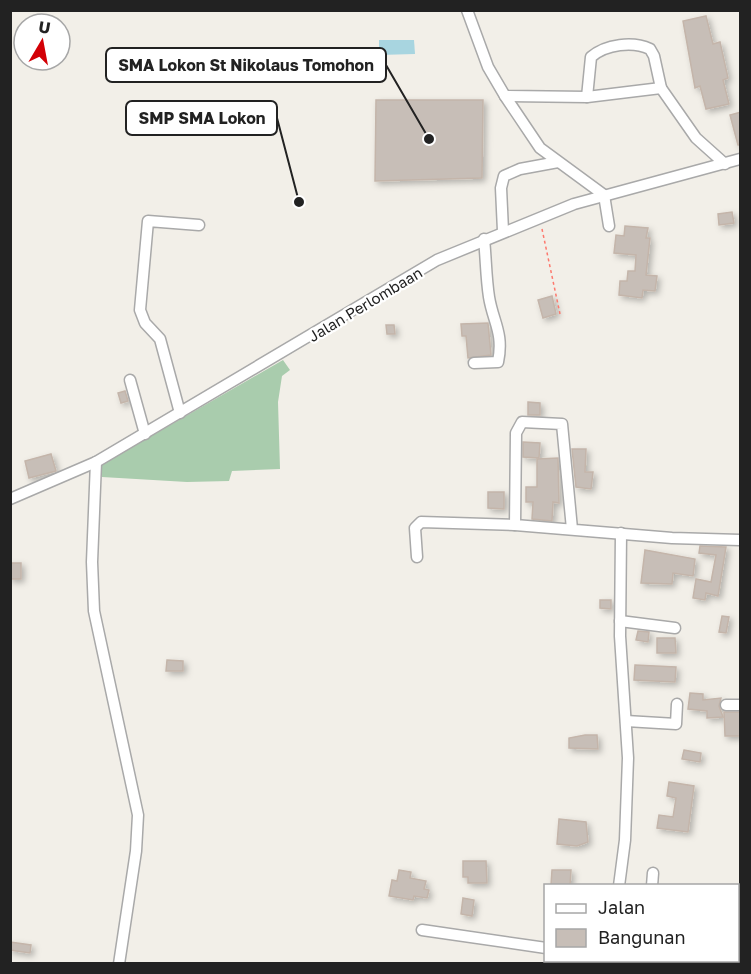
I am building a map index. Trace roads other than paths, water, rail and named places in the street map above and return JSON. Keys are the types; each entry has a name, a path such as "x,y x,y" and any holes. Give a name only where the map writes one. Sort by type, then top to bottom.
{"street":[{"path":"468,10 488,67 528,134 540,148 604,195 609,226"},
{"path":"587,97 591,57 607,48 632,45 650,50 654,56 661,88 696,138 725,164"},
{"path":"505,96 587,97 661,88"},
{"name":"Jalan Perlombaan","path":"10,499 96,462 437,260 503,231 604,195 741,159"},
{"path":"503,231 501,188 504,176 520,169 558,162"},
{"path":"180,413 160,339 145,323 140,310 148,221 199,225"},
{"path":"474,363 494,364 498,362 499,357 499,329 489,296 484,239"},
{"path":"130,380 145,434"},
{"path":"514,525 514,471 518,426 526,421 558,422 564,430 572,529"},
{"path":"96,462 92,562 94,611 138,815 136,851 119,963"},
{"path":"417,557 415,528 421,522 514,525 621,534 741,540"},
{"path":"619,884 625,840 628,758 620,621 621,534"},
{"path":"620,621 675,628"},
{"path":"626,722 676,724 677,704"},
{"path":"726,705 741,705"},
{"path":"652,884 653,873"},
{"path":"422,930 544,948"}],"water":[{"path":"379,40 414,40 415,54 379,55"}],"place":[{"name":"SMA Lokon St Nikolaus Tomohon","path":"429,139"},
{"name":"SMP SMA Lokon","path":"299,202"}]}
